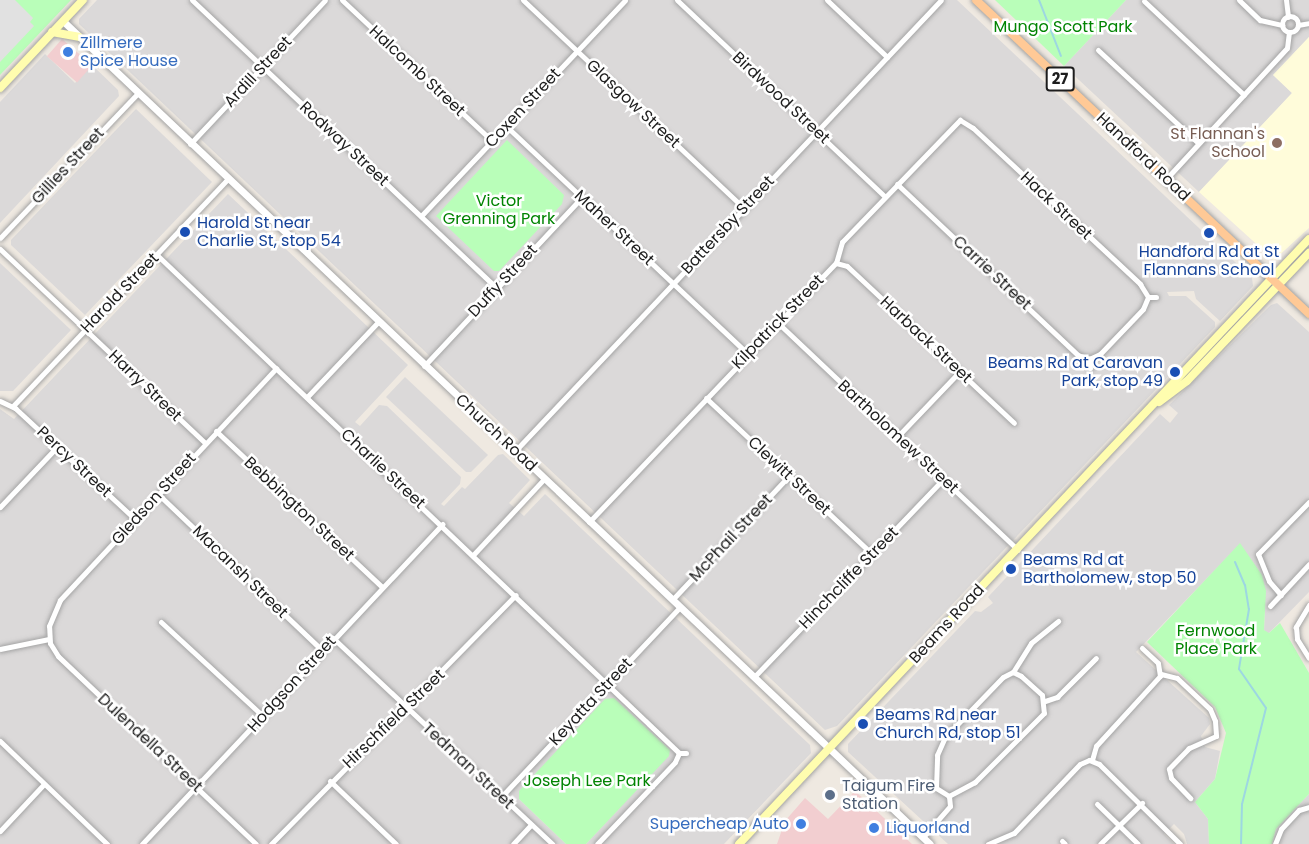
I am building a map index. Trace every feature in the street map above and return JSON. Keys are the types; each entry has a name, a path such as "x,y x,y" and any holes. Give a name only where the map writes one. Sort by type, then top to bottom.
{"main road":[{"path":"0,88 82,0"},
{"name":"Handford Road","path":"976,0 1309,314"},
{"path":"52,32 79,37"},
{"name":"Beams Road","path":"739,844 1309,239"},
{"name":"Beams Road","path":"1155,404 1187,381 1309,253"}],"street":[{"name":"Rodway Street","path":"192,0 497,288"},
{"name":"Ardill Street","path":"190,144 325,0"},
{"name":"Halcomb Street","path":"342,0 492,141"},
{"name":"Glasgow Street","path":"523,0 744,208"},
{"name":"Coxen Street","path":"421,216 625,0"},
{"name":"Birdwood Street","path":"678,0 885,196"},
{"path":"827,0 887,57"},
{"name":"Battersby Street","path":"515,451 941,0"},
{"path":"1239,0 1260,20 1282,25 1289,33"},
{"path":"1282,25 1288,16 1286,0"},
{"path":"1144,1 1244,95"},
{"path":"1288,16 1295,18 1298,25"},
{"name":"Church Road","path":"63,21 137,94 930,844"},
{"path":"1166,178 1287,48 1289,33 1298,25 1309,23"},
{"path":"1098,50 1198,143"},
{"name":"Gillies Street","path":"0,238 137,94"},
{"name":"Kilpatrick Street","path":"589,522 836,262 842,242 960,120"},
{"name":"Hack Street","path":"960,120 1140,284 1148,297"},
{"name":"Maher Street","path":"506,126 748,354"},
{"name":"Harold Street","path":"13,406 228,180"},
{"name":"Carrie Street","path":"897,184 1078,355 1089,359"},
{"name":"Duffy Street","path":"424,366 582,197"},
{"name":"Harry Street","path":"0,249 205,443"},
{"name":"Charlie Street","path":"157,255 474,554 679,753"},
{"name":"Harback Street","path":"836,262 847,266 1014,423"},
{"path":"1090,368 1089,359 1100,354 1143,309 1148,297 1156,297"},
{"path":"307,397 378,322"},
{"name":"Bartholomew Street","path":"778,323 1017,550"},
{"name":"Gledson Street","path":"49,639 49,621 57,605 276,368"},
{"path":"897,437 960,371"},
{"name":"Clewitt Street","path":"706,398 872,554"},
{"path":"0,401 13,406"},
{"name":"Percy Street","path":"13,406 135,519"},
{"name":"Bebbington Street","path":"216,431 382,587"},
{"path":"0,507 57,447"},
{"name":"McPhail Street","path":"672,600 789,476"},
{"path":"474,554 544,479"},
{"name":"Hinchcliffe Street","path":"754,677 943,479"},
{"name":"Macansh Street","path":"158,494 322,650"},
{"path":"1281,595 1269,581 1258,554 1309,502"},
{"name":"Hodgson Street","path":"142,844 441,524"},
{"path":"1270,606 1309,564"},
{"name":"Hirschfield Street","path":"271,844 330,782 408,709 516,595"},
{"path":"1309,605 1296,627 1298,639 1309,658"},
{"name":"Keyatta Street","path":"501,797 680,608"},
{"path":"161,621 263,716"},
{"path":"923,837 951,806 949,796 936,788 940,746 993,687 1013,672 1031,643 1058,621"},
{"name":"Tedman Street","path":"333,638 552,844"},
{"path":"0,649 49,639"},
{"name":"Dulendella Street","path":"49,639 62,661 256,844"},
{"path":"1142,648 1158,663 1161,674"},
{"path":"1045,701 1057,697 1096,658"},
{"path":"949,796 975,782 1012,748 1020,735 1044,713 1045,701 1022,675 1013,672"},
{"path":"1161,674 1177,678 1210,710 1216,736 1189,748 1169,769 1171,778 1190,798"},
{"path":"1092,760 1096,746 1161,674"},
{"path":"0,741 107,844"},
{"path":"597,844 675,762 679,753 686,753"},
{"path":"1092,760 1142,803 1180,844"},
{"path":"988,844 1014,833 1080,764 1092,760"},
{"path":"330,782 396,844"},
{"path":"0,831 44,784"},
{"path":"1100,844 1142,803"},
{"path":"1097,804 1138,844"},
{"path":"1275,844 1281,829 1299,810 1309,807"},
{"path":"513,844 531,825"},
{"path":"384,844 390,838"}],"shaded area":[{"path":"0,0 15,0 33,18 30,22 34,26 0,62"},
{"path":"97,0 957,0 1252,278 1253,286 1220,321 1196,299 1194,291 1167,292 1169,296 1186,296 1215,322 1215,327 837,726 825,730 79,24 79,19"},
{"path":"1126,0 1309,0 1309,37 1273,75 1292,93 1199,192 1064,66"},
{"name":"St Flannan's School","path":"1309,37 1309,228 1274,260 1199,192 1292,93 1273,75"},
{"path":"62,39 92,65 77,83 47,56"},
{"path":"45,54 75,83 92,65 118,90 119,96 0,223 0,102"},
{"path":"136,109 212,182 85,315 11,245 11,240"},
{"path":"228,194 408,365 355,422 360,426 379,405 387,406 461,477 460,484 441,504 444,506 462,487 465,489 498,455 503,454 530,480 509,503 524,516 545,494 810,745 811,753 724,844 586,844 668,756 519,799 566,844 0,844 0,409 14,419"},
{"path":"0,263 71,330 13,391 0,391"},
{"path":"1277,303 1309,332 1309,592 1268,634 1264,630 1265,612 1240,544 1136,652 1209,718 1210,724 1201,736 1205,747 1220,751 1215,779 1195,802 1208,819 1209,844 1187,844 1184,834 1174,824 1164,834 1174,844 948,844 848,752 848,744 975,611 981,612 993,603 988,597 1160,414 1170,423 1178,413 1169,405 1271,305"},
{"path":"405,377 488,455 471,472 466,472 386,397"},
{"path":"855,791 912,844 777,844 785,821 805,798 828,819"},
{"path":"1309,794 1309,844 1272,844 1276,829"}],"green space":[{"path":"0,0 71,0 0,75"},
{"name":"Mungo Scott Park","path":"995,0 1126,0 1064,66"},
{"name":"Victor Grenning Park","path":"507,140 564,195 562,204 499,271 494,271 436,216"},
{"name":"Fernwood Place Park","path":"1240,543 1262,575 1266,591 1264,630 1269,633 1280,623 1309,673 1309,794 1276,829 1272,844 1209,844 1208,819 1195,802 1215,779 1226,733 1215,707 1147,642"},
{"name":"Joseph Lee Park","path":"614,698 670,750 669,756 586,844 566,844 519,799 519,791 605,699"}],"waterway":[{"path":"1039,0 1061,56"},
{"path":"1235,562 1245,585 1249,609 1239,669 1266,708 1242,804 1241,844"}],"place":[{"name":"Zillmere Spice House","path":"68,52"},
{"name":"St Flannan's School","path":"1277,143"},
{"name":"Harold St near Charlie St, stop 54","path":"185,232"},
{"name":"Handford Rd at St Flannans School","path":"1209,233"},
{"name":"Beams Rd at Caravan Park, stop 49","path":"1175,372"},
{"name":"Beams Rd at Bartholomew, stop 50","path":"1011,569"},
{"name":"Beams Rd near Church Rd, stop 51","path":"863,724"},
{"name":"Taigum Fire Station","path":"830,795"},
{"name":"Supercheap Auto","path":"801,824"},
{"name":"Liquorland","path":"874,828"}]}
